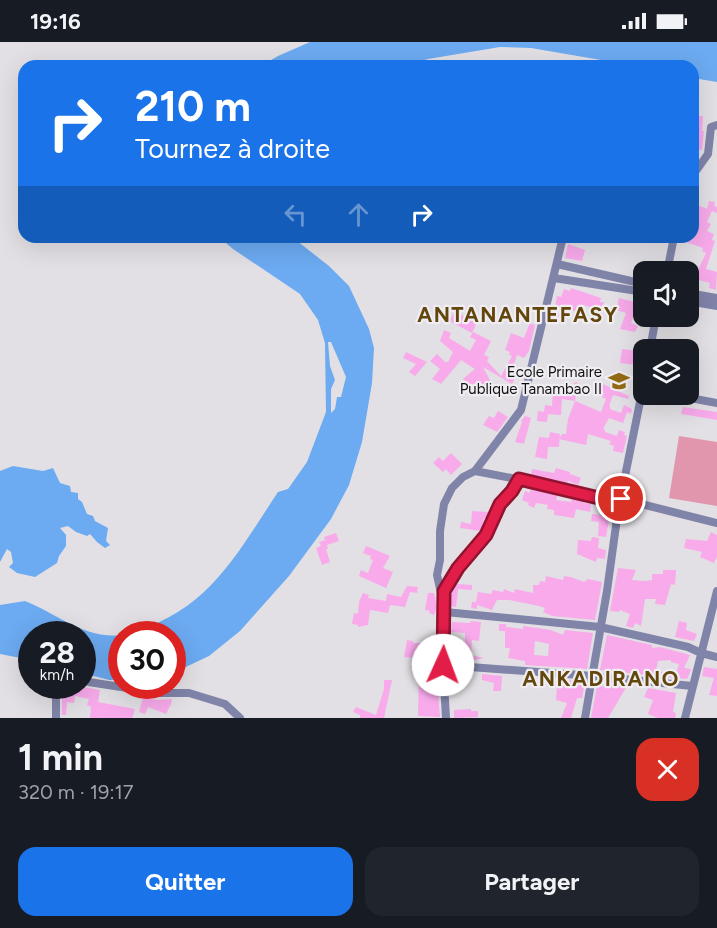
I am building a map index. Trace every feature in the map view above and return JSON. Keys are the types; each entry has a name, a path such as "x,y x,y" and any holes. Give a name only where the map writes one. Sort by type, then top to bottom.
{"street":[{"path":"699,167 713,150 711,127 717,125"},
{"path":"444,609 442,590 437,575 444,504 452,488 463,477 475,471 521,410 562,243"},
{"path":"669,261 673,243"},
{"path":"557,264 633,281"},
{"path":"554,278 633,290"},
{"path":"699,295 717,298"},
{"path":"699,303 717,306"},
{"path":"699,400 717,403"},
{"path":"585,718 620,501 639,405"},
{"path":"475,471 717,523"},
{"path":"447,718 443,665 444,591 458,568 486,535 500,504 519,479"},
{"path":"685,718 717,591"},
{"path":"444,609 600,627 688,647 717,657"},
{"path":"443,665 692,686"},
{"path":"96,683 160,693 189,693 225,704 240,718"},
{"path":"56,699 57,718"}],"shaded area":[{"path":"679,436 717,442 717,506 669,498"}],"water":[{"path":"310,42 717,42 717,82 699,79 699,60 601,60 531,48 500,47 424,60 271,60"},
{"path":"226,243 300,243 329,266 349,286 369,329 374,348 372,383 362,442 349,485 331,519 289,576 240,631 209,656 186,667 186,621 160,621 177,613 216,580 278,492 288,489 307,462 326,412 325,343 318,320 300,294","holes":["328,342 331,342 346,377 341,397 337,397 335,409 331,413 331,389 335,380 330,366"]},
{"path":"13,466 43,471 53,468 60,483 70,486 71,492 78,493 78,499 82,502 87,514 108,528 106,541 110,545 105,548 90,534 87,536 76,532 68,526 60,528 66,535 66,546 57,563 35,577 17,573 9,567 13,563 11,552 7,549 0,562 0,471"},
{"path":"25,601 66,621 18,621 18,657 0,654 0,605"},
{"path":"96,633 108,635 108,680 96,676"}],"building":[{"path":"699,116 703,116 702,150 699,150"},
{"path":"709,201 715,202 714,206 717,207 717,213 712,211 707,222 711,224 707,231 714,234 712,240 715,241 706,269 717,272 716,290 709,288 710,283 699,280 699,268 706,253 702,251 703,248 689,243 699,243 699,206 707,209"},
{"path":"568,244 585,250 582,261 565,258"},
{"path":"571,288 601,298 600,302 604,302 601,317 592,315 593,308 583,305 580,313 568,309 562,324 556,322 560,309 555,307 557,296 561,297 564,289 570,291"},
{"path":"619,298 633,302 631,323 633,327 638,327 635,332 620,329 626,313 616,310"},
{"path":"454,312 468,318 471,312 476,314 474,318 478,320 472,333 449,321"},
{"path":"530,323 535,325 529,351 524,358 517,355 514,364 517,366 512,376 515,378 512,384 483,367 491,382 475,390 463,379 475,369 461,360 441,384 432,379 440,369 430,361 437,354 448,362 453,352 440,341 444,330 451,333 449,338 470,351 476,340 470,337 473,332 491,341 484,355 489,357 487,361 501,376 512,356 505,350 511,333 524,338"},
{"path":"622,349 633,350 633,365 620,363"},
{"path":"406,352 427,362 415,376 409,372 416,364 403,358"},
{"path":"575,382 578,383 575,401 562,399 561,415 548,414 547,422 537,421 538,411 544,412 545,405 552,406 553,389 571,393"},
{"path":"603,384 629,396 628,399 613,395 610,409 621,413 624,405 632,409 631,414 627,412 623,423 609,418 603,429 617,436 619,430 625,432 624,435 627,436 623,453 613,451 614,446 609,444 611,441 588,434 586,445 559,439 562,434 566,434 568,419 575,401 601,412 606,399 602,397 604,393 600,391"},
{"path":"683,407 717,412 717,420 681,414"},
{"path":"498,411 508,417 497,432 483,425 489,416 494,418"},
{"path":"525,416 531,418 524,444 515,442 521,421"},
{"path":"550,432 560,434 559,447 548,447 547,459 535,457 539,437 549,438"},
{"path":"451,453 462,464 451,475 446,469 443,472 433,463 439,457 443,461"},
{"path":"556,468 581,478 578,485 568,481 567,483 531,475 532,469 554,473"},
{"path":"530,488 558,494 556,500 571,502 572,497 584,500 584,503 591,504 590,512 576,509 574,518 554,515 554,510 547,509 548,505 536,503 534,508 522,500 525,491 530,493"},
{"path":"472,511 489,512 487,518 484,518 481,531 460,528 461,522 471,524"},
{"path":"603,513 610,514 606,537 598,536 599,522 591,521 592,514 602,515"},
{"path":"711,532 717,535 717,557 714,563 700,557 702,552 684,548 686,539 707,541"},
{"path":"336,533 339,541 327,545 328,549 326,549 330,562 322,565 316,548 321,546 319,542 325,540 324,537"},
{"path":"592,537 599,538 598,548 606,550 605,559 597,558 596,562 577,554 578,540 591,541"},
{"path":"366,546 390,556 383,568 393,572 386,588 359,576 361,570 368,573 373,560 370,559 371,556 363,553"},
{"path":"618,568 636,570 632,580 645,581 652,580 652,574 663,574 663,570 676,570 675,585 671,584 665,605 655,604 656,599 645,599 641,626 635,623 633,628 626,626 630,614 620,610 619,612 610,611"},
{"path":"546,576 563,580 564,576 584,582 588,579 602,582 595,620 552,616 543,612 545,608 509,600 497,600 492,610 477,605 477,609 471,608 472,602 476,602 478,592 491,594 493,590 503,592 504,589 514,593 515,589 533,593 533,585 539,585 540,581 545,582"},
{"path":"457,584 472,585 472,590 458,589 456,607 450,606 449,599"},
{"path":"407,586 418,587 417,593 410,592 405,607 390,605 388,613 370,610 368,625 358,627 352,624 354,613 358,614 359,602 363,593 369,595 368,598 386,601 387,594 401,597"},
{"path":"428,593 434,593 437,607 434,615 425,610"},
{"path":"471,621 481,622 479,641 472,640 471,655 484,658 469,661 465,656 465,633 451,632 452,622 470,623"},
{"path":"679,621 687,623 686,630 697,634 694,641 675,637"},
{"path":"499,624 506,624 506,627 523,629 523,626 551,630 563,635 565,630 593,633 587,669 525,665 525,661 508,658 510,648 505,648 505,631 499,631","holes":["535,641 549,644 548,656 534,655"]},
{"path":"607,635 652,645 652,648 660,647 690,655 684,668 691,669 687,679 600,670","holes":["671,660 679,664 676,674 656,671 658,661"]},
{"path":"407,640 413,643 426,643 424,659 404,657"},
{"path":"419,667 436,668 440,717 418,716"},
{"path":"704,667 717,669 717,696 709,695 714,678 702,676"},
{"path":"482,674 502,676 501,691 493,691 494,683 482,680"},
{"path":"384,680 392,680 384,718 360,718 360,715 353,712 356,707 376,715 384,689"},
{"path":"563,680 585,682 582,698 577,698 571,718 561,718 567,703 556,700 557,686 563,686"},
{"path":"609,684 627,686 608,718 591,718 597,686 609,687"},
{"path":"648,688 676,693 673,712 676,713 675,718 658,718 648,714 653,700 644,697"},
{"path":"96,689 100,690 98,702 135,709 132,718 90,718 91,707 87,705 89,699 96,699"},
{"path":"62,699 75,699 74,703 67,702 66,715 62,715"},
{"path":"142,699 172,699 166,714 148,707 145,714 139,712"},
{"path":"471,709 471,711 478,711 478,717 454,718 454,710"}],"place":[{"name":"Ecole Primaire Publique Tanambao II","path":"619,381"}],"district":[{"name":"ANTANANTEFASY","path":"518,314"},
{"name":"ANKADIRANO","path":"601,678"}],"route":[{"path":"443,665 444,591 458,568 486,535 500,504 519,479 620,503 621,499"}]}
